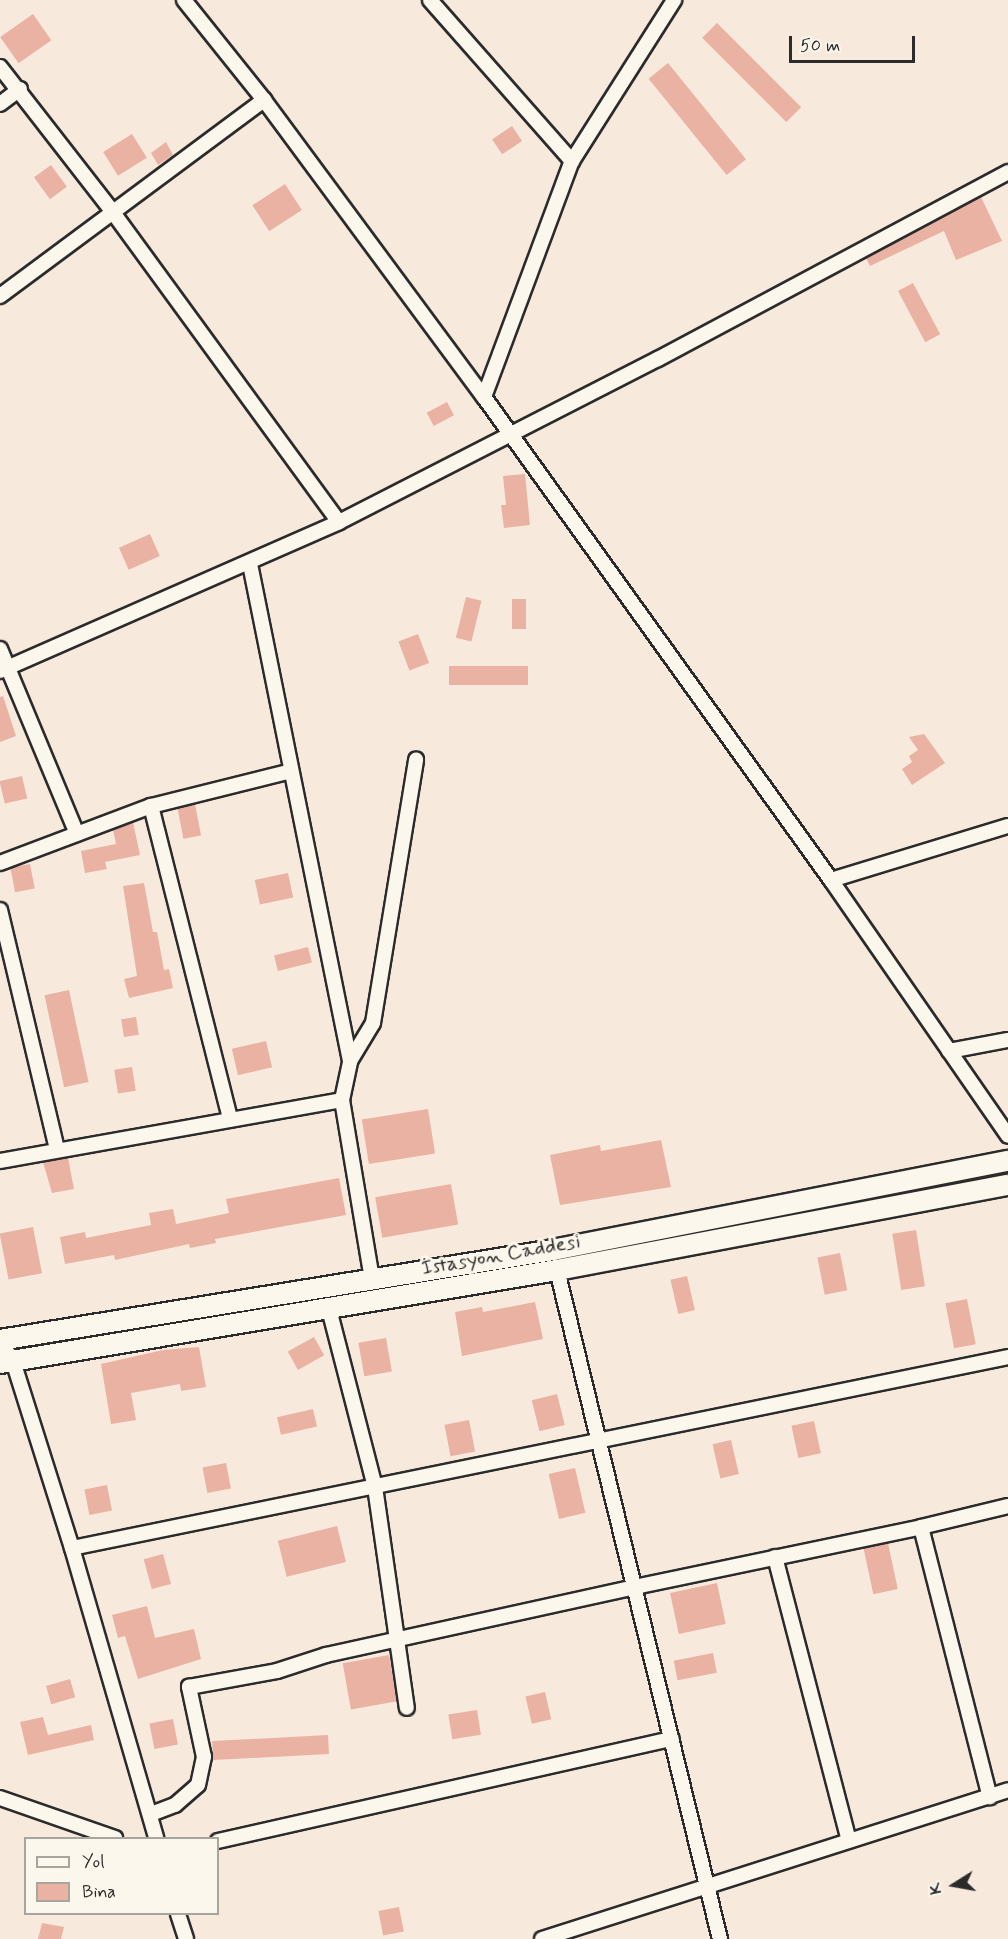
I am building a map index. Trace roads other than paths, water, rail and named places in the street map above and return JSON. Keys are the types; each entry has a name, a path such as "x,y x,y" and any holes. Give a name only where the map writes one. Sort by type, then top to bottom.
{"main road":[{"path":"0,1341 552,1250 1008,1161"},
{"name":"İstasyon Caddesi","path":"6,1362 557,1270 1008,1185"}],"street":[{"path":"184,0 264,100 483,397 507,434 831,880 1008,1136"},
{"path":"430,0 572,161"},
{"path":"483,397 572,161 674,0"},
{"path":"0,67 20,89 112,211 339,522"},
{"path":"0,104 20,89"},
{"path":"0,296 264,100"},
{"path":"5,669 250,564 339,522 507,434 658,359 1008,172"},
{"path":"250,564 350,1061"},
{"path":"0,649 5,669 77,834"},
{"path":"372,1279 342,1100 350,1061 373,1023 416,759"},
{"path":"0,862 152,806 291,771"},
{"path":"152,806 230,1119"},
{"path":"831,880 1008,826"},
{"path":"0,910 57,1149"},
{"path":"950,1051 1008,1040"},
{"path":"0,1161 57,1149 342,1100"},
{"path":"557,1270 720,1939"},
{"path":"329,1309 375,1487 408,1708"},
{"path":"0,1341 72,1548 151,1814 156,1837"},
{"path":"72,1548 1008,1357"},
{"path":"151,1814 175,1805 198,1785 204,1757 189,1687 1008,1506"},
{"path":"921,1527 990,1797"},
{"path":"776,1557 849,1841"},
{"path":"219,1841 672,1739"},
{"path":"549,1938 1008,1790"},
{"path":"0,1798 109,1837"},
{"path":"178,1915 186,1939"}]}
